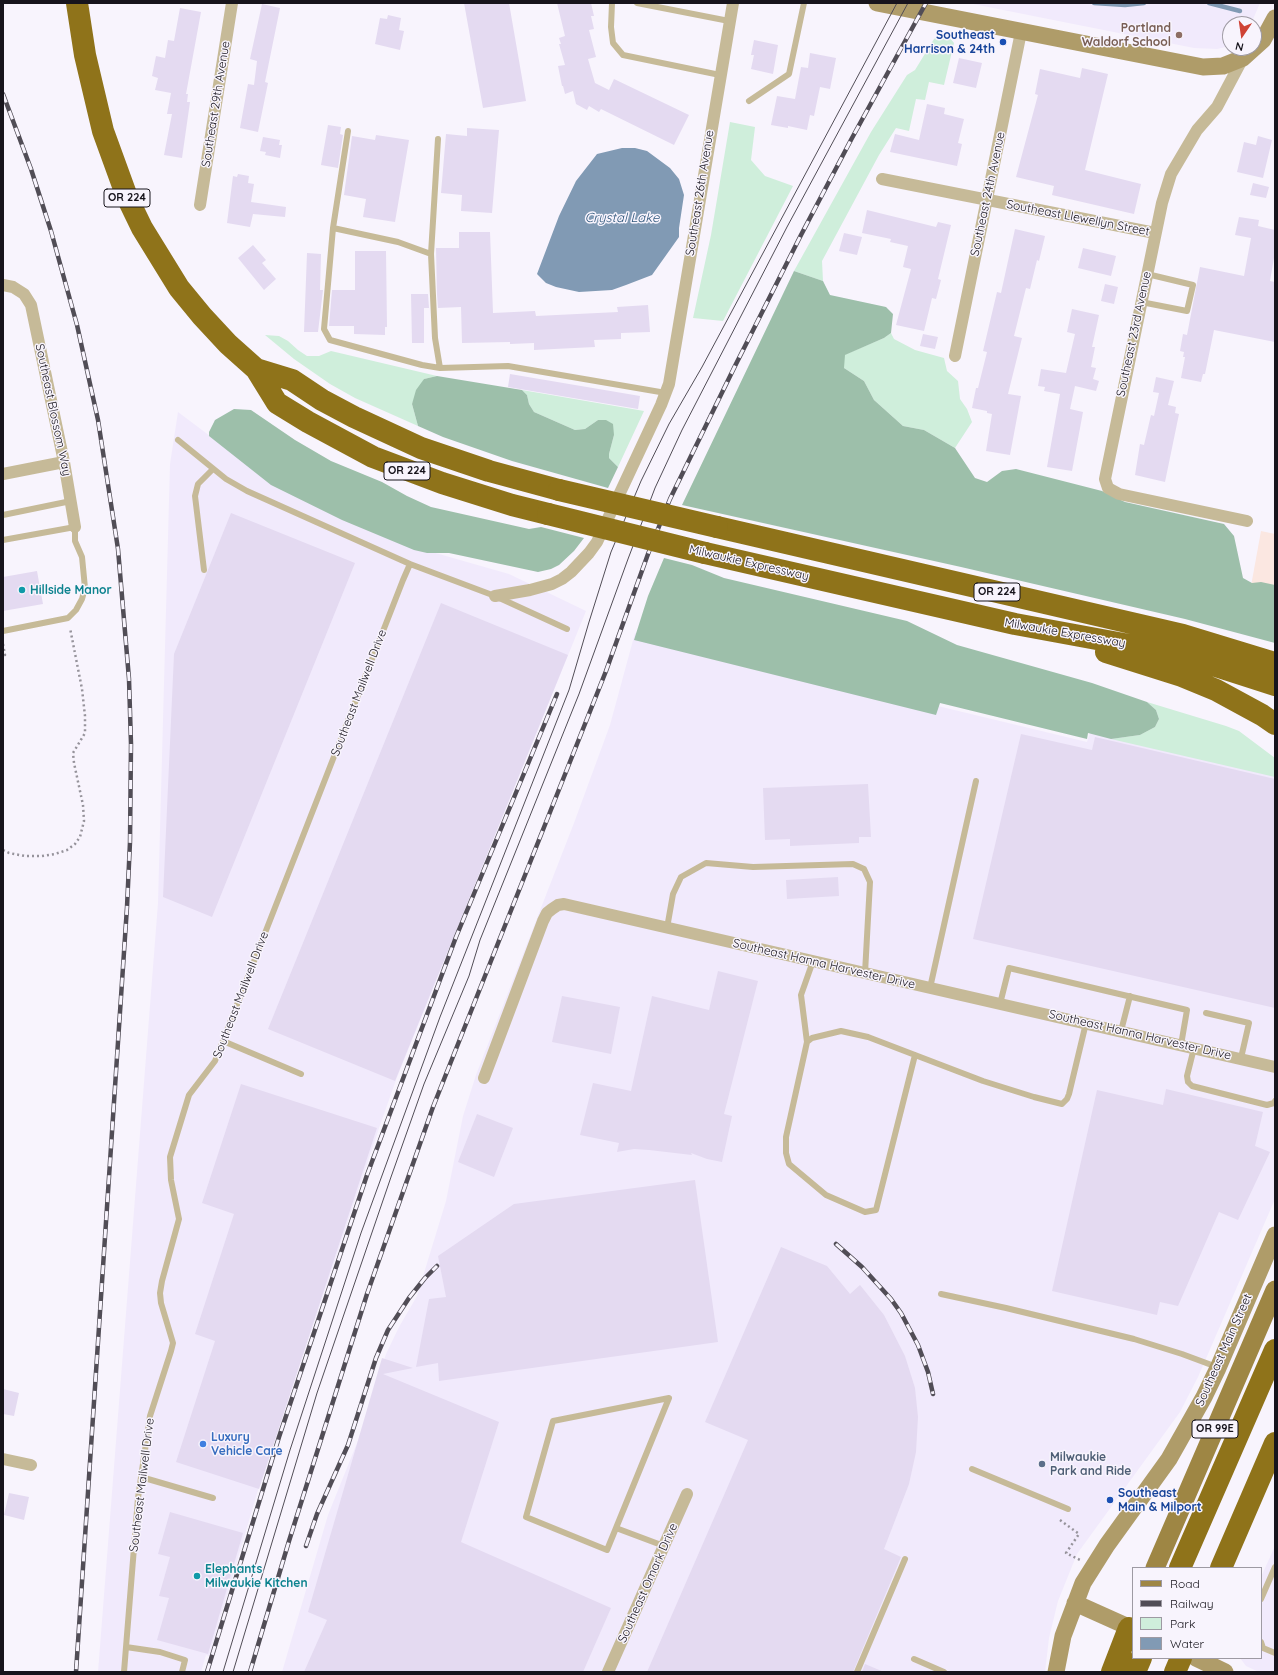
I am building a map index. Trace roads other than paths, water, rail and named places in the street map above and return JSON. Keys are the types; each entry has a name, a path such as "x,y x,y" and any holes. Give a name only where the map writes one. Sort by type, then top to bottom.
{"highway":[{"name":"Milwaukie Expressway","path":"77,3 84,55 96,105 114,164 130,204 156,253 179,288 213,327 256,369 278,403 308,422 353,447 393,465 442,484 512,505 705,553 1015,624 1140,647 1216,666 1275,685"},
{"name":"Milwaukie Expressway","path":"256,369 292,380 322,400 354,417 421,448 490,471 559,490 1183,635 1275,663"},
{"path":"1015,624 1182,676 1216,690 1268,719"},
{"path":"1180,1567 1275,1350"},
{"path":"1221,1567 1275,1443"},
{"path":"1112,1672 1132,1625"},
{"path":"1135,1672 1141,1659"},
{"path":"1175,1672 1182,1659"}],"main road":[{"name":"OR 99E","path":"1155,1567 1275,1290"}],"street":[{"name":"Southeast 29th Avenue","path":"200,205 232,3"},
{"name":"Southeast 26th Avenue","path":"495,596 530,590 562,579 589,553 597,542 652,426 667,388 732,3"},
{"path":"877,3 1197,67 1224,66 1244,58 1263,40 1275,18"},
{"name":"Southeast 24th Avenue","path":"955,356 1021,32"},
{"name":"Southeast 23rd Avenue","path":"1244,58 1221,102 1193,137 1171,174 1155,233 1106,473 1106,485 1108,488 1119,494 1247,521"},
{"name":"Southeast Llewellyn Street","path":"882,179 1155,233"},
{"name":"Southeast Blossom Way","path":"3,285 24,294 31,305 64,462 75,527"},
{"path":"3,474 64,462"},
{"name":"Southeast Hanna Harvester Drive","path":"484,1078 543,921 547,913 564,904 1275,1067"},
{"name":"Southeast Main Street","path":"1056,1672 1063,1636 1083,1583 1093,1566 1170,1459 1218,1368 1275,1235"},
{"path":"3,1459 31,1465"},
{"name":"Southeast Omark Drive","path":"608,1672 687,1494"},
{"path":"1075,1603 1132,1625"},
{"path":"1198,1659 1225,1672"}],"lane":[{"path":"612,3 611,27 613,43 623,55 720,75"},
{"path":"637,3 729,21"},
{"path":"750,101 789,74 804,3"},
{"path":"348,131 333,228 324,329 330,340 422,365 440,368 508,366 667,388"},
{"path":"438,139 431,254 434,338 440,368"},
{"path":"333,228 398,242 431,254"},
{"path":"1141,302 1187,311 1193,285 1147,274"},
{"path":"178,440 226,479 247,491 410,564 495,596 567,629"},
{"path":"204,570 195,496 198,484 213,469"},
{"path":"3,515 71,501"},
{"path":"3,540 75,527 75,541 82,557 85,588 79,604 68,618 3,631"},
{"name":"Southeast Mailwell Drive","path":"124,1672 141,1477 150,1416 173,1343 161,1303 160,1293 179,1219 171,1180 170,1157 189,1095 211,1069 223,1041 410,564"},
{"path":"930,988 976,781"},
{"path":"667,928 673,894 680,877 706,863 753,867 853,864 864,869 870,882 865,973"},
{"path":"813,961 801,996 807,1042 786,1137 786,1153 789,1164 826,1195 865,1212 876,1210 915,1055"},
{"path":"1000,1004 1009,968 1187,1010 1181,1045"},
{"path":"1121,1031 1130,996"},
{"path":"1206,1013 1249,1023 1241,1058"},
{"path":"807,1042 812,1038 841,1031 868,1037 984,1081 1034,1097 1062,1104 1067,1099 1069,1094 1086,1023"},
{"path":"223,1041 301,1074"},
{"path":"1194,1048 1187,1076 1188,1082 1192,1086 1267,1105 1274,1103 1275,1101"},
{"path":"941,1294 1134,1339 1182,1354 1218,1368"},
{"path":"669,1398 616,1528 607,1550 526,1517 553,1421 669,1398"},
{"path":"972,1469 1068,1509"},
{"path":"141,1477 213,1498"},
{"path":"616,1528 664,1546"},
{"path":"856,1672 905,1559"},
{"path":"1262,1597 1275,1567"},
{"path":"1262,1645 1263,1648 1275,1653"},
{"path":"126,1647 160,1652 186,1660 182,1672"},
{"path":"914,1659 944,1672"}],"water":[{"name":"Crystal Lake","path":"622,148 635,148 647,151 670,168 679,179 684,195 679,237 652,275 612,290 579,292 556,287 546,283 537,274 559,216 576,181 597,154"}],"waterway":[{"path":"1094,3 1125,5 1144,3"},
{"path":"1209,3 1240,11"}],"tram line":[{"path":"223,1672 290,1450 361,1233 440,1017 569,690 611,552 641,481 669,424 702,367 897,3"},
{"path":"233,1672 317,1393 424,1084 469,976 480,940 579,694 655,488 682,430 787,227 908,3"}],"railway":[{"path":"250,1672 289,1541 367,1294 433,1107 606,671 648,554 670,499 801,235 926,3"},
{"path":"3,94 31,169 51,231 77,325 98,420 118,549 129,679 131,744 130,842 127,907 76,1672"},
{"path":"207,1672 279,1437 367,1175 456,937 557,694"},
{"path":"836,1244 862,1267 891,1299 901,1313 918,1345 928,1372 933,1394"},
{"path":"306,1546 317,1514 348,1445 376,1358 388,1330 409,1298 437,1266"}],"place":[{"name":"Portland Waldorf School","path":"1179,35"},
{"name":"Southeast Harrison & 24th","path":"1003,42"},
{"name":"Hillside Manor","path":"22,590"},
{"name":"Luxury Vehicle Care","path":"203,1444"},
{"name":"Milwaukie Park and Ride","path":"1042,1464"},
{"name":"Southeast Main & Milport","path":"1110,1500"},
{"name":"Elephants Milwaukie Kitchen","path":"197,1576"}]}
